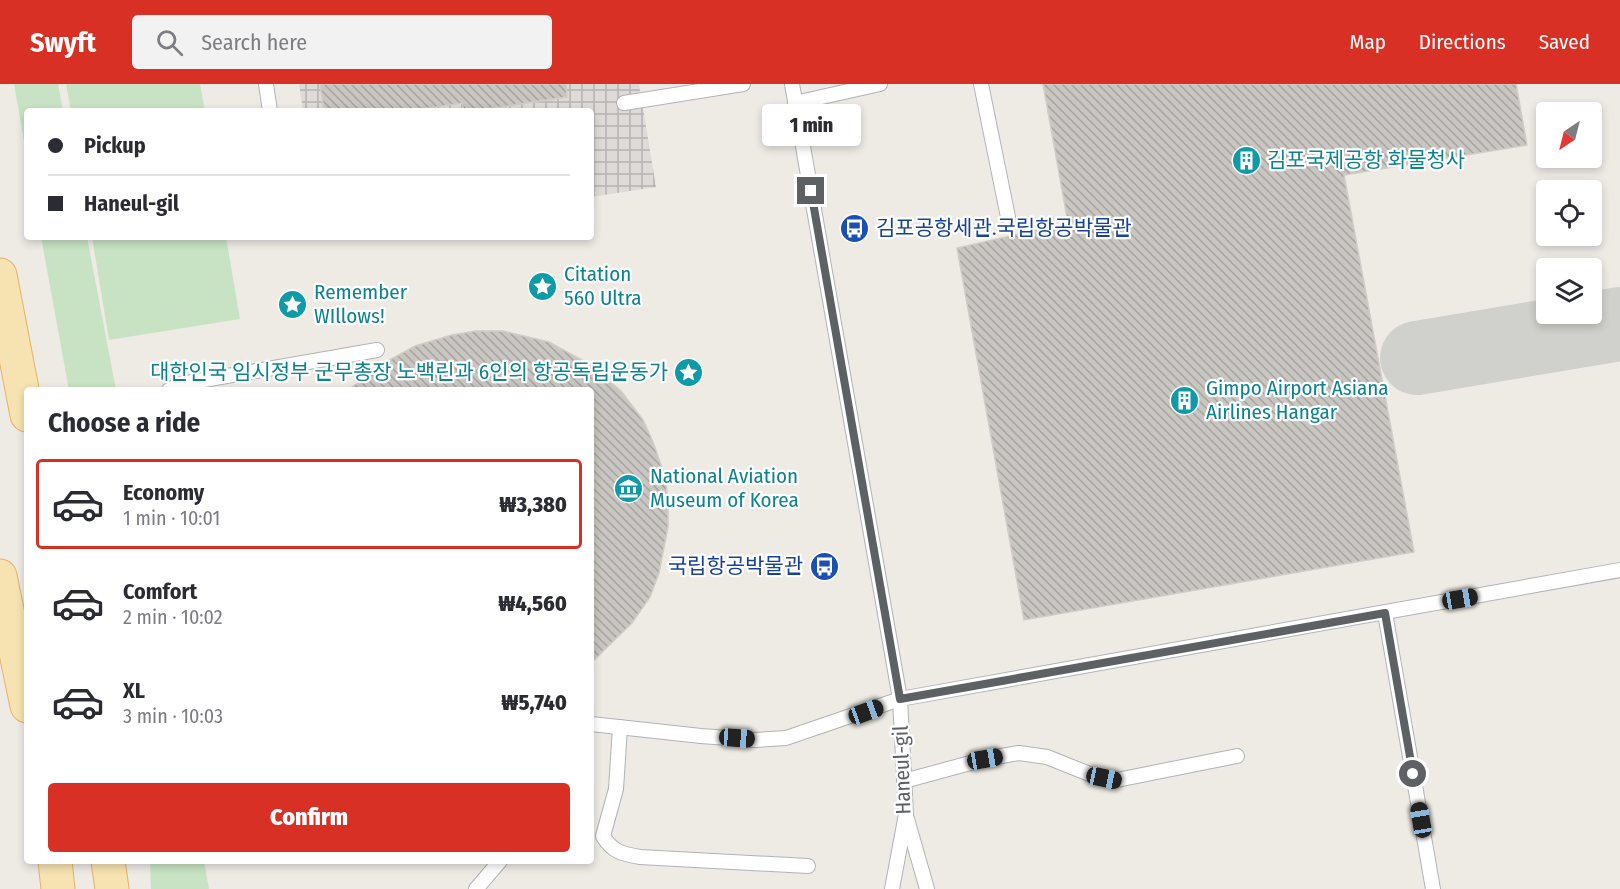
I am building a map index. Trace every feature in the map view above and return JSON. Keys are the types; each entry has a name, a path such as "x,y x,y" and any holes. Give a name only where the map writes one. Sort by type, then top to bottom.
{"main road":[{"path":"0,275 24,399"},
{"path":"0,576 24,692"},
{"path":"54,864 58,889"},
{"path":"108,864 112,889"}],"lane":[{"path":"266,84 270,108"},
{"path":"624,103 743,84"},
{"name":"Haneul-gil","path":"792,84 900,699 906,814 892,889"},
{"path":"795,102 880,84"},
{"path":"981,84 1008,217"},
{"path":"173,387 377,350"},
{"path":"594,724 755,740 786,738 900,699 1620,570"},
{"path":"1385,613 1433,889"},
{"path":"620,727 616,789 597,836 616,851 640,857 808,866"},
{"path":"904,781 985,759 1019,753 1047,757 1092,775 1117,780 1237,756"},
{"path":"906,814 927,889"},
{"path":"479,888 499,864"}],"shaded area":[{"path":"299,84 639,84 656,187 594,197 594,108 303,108"}],"green space":[{"path":"14,84 58,84 62,108 24,108 24,141"},
{"path":"66,84 200,84 204,108 70,108"},
{"path":"42,240 88,240 115,387 68,387"},
{"path":"92,240 227,240 240,319 109,340"},
{"path":"150,864 205,864 209,889 151,889"}],"building":[{"path":"320,84 566,84 567,97 494,108 463,108 462,103 429,108 324,108"},
{"name":"Gimpo Airport Asiana Airlines Hangar","path":"1043,84 1516,84 1527,145 1344,175 1414,552 1024,620 957,248 1068,223"},
{"name":"National Aviation Museum of Korea","path":"476,331 503,331 549,342 591,365 621,391 643,420 653,442 665,476 668,501 668,527 659,573 650,597 632,623 594,660 594,387 352,387 386,362 415,346 452,335"}],"taxiway":[{"path":"1417,358 1620,324"}],"place":[{"name":"김포국제공항 화물청사","path":"1246,160"},
{"name":"김포공항세관.국립항공박물관","path":"855,228"},
{"name":"Citation 560 Ultra","path":"543,286"},
{"name":"Remember WIllows!","path":"293,304"},
{"name":"대한인국 임시정부 군무총장 노백린과 6인의 항공독립운동가","path":"689,372"},
{"name":"Gimpo Airport Asiana Airlines Hangar","path":"1185,400"},
{"name":"National Aviation Museum of Korea","path":"629,488"},
{"name":"국립항공박물관","path":"824,566"}],"route":[{"path":"811,191 900,699 1385,613 1413,774"}]}
